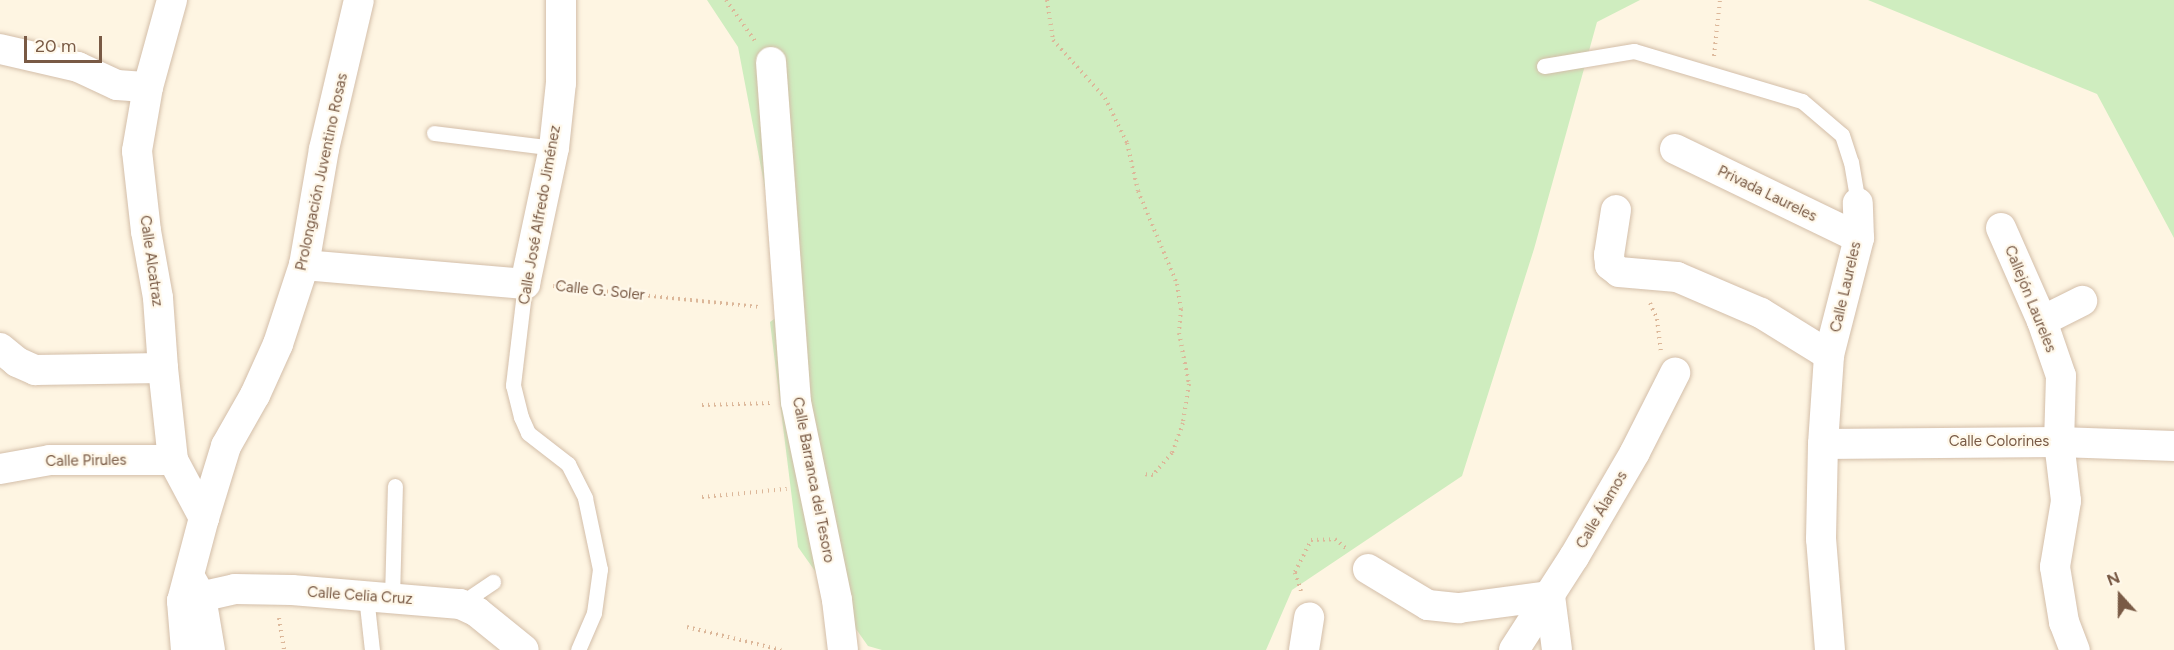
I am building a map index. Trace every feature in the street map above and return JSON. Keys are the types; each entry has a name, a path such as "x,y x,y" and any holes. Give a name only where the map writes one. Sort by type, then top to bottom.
{"street":[{"name":"Calle Alcatraz","path":"172,0 148,87 137,151 146,231 158,298 173,460 204,518"},
{"name":"Prolongación Juventino Rosas","path":"186,650 191,591 204,518 226,446 255,395 278,344 304,265 324,148 359,0"},
{"name":"Calle José Alfredo Jiménez","path":"525,284 554,148 561,83 563,11 561,0"},
{"path":"0,49 78,67 117,85 148,87"},
{"name":"Calle Barranca del Tesoro","path":"771,62 796,402 837,600 843,650"},
{"name":"Privada Laureles","path":"1676,149 1859,238"},
{"name":"Calle Laureles","path":"1830,650 1821,539 1823,444 1829,355 1859,238 1858,203"},
{"path":"1616,210 1610,265 1619,272 1677,277 1761,313 1829,355"},
{"name":"Callejón Laureles","path":"2001,228 2042,321 2061,376 2059,442 2066,501 2055,567 2064,622 2075,650"},
{"path":"304,265 525,284"},
{"path":"2042,321 2082,301"},
{"path":"0,348 17,362 35,370 163,368"},
{"name":"Calle Álamos","path":"1514,650 1550,596 1635,452 1668,363"},
{"name":"Calle Colorines","path":"1823,444 2059,442 2174,446"},
{"name":"Calle Pirules","path":"0,469 50,460 173,460"},
{"path":"1368,569 1428,605 1459,608 1550,596 1557,650"},
{"name":"Calle Celia Cruz","path":"191,591 236,589 460,604 477,612 524,650"},
{"name":"Prolongación Juventino Rosas","path":"191,591 210,650"},
{"path":"1304,650 1309,617"}],"lane":[{"name":"Calle Laureles","path":"1544,66 1634,51 1802,101 1842,135 1851,162 1858,203"},
{"path":"434,133 554,148"},
{"name":"Calle José Alfredo Jiménez","path":"525,284 513,385 520,417 528,433 568,464 585,498 600,569 594,613 578,650"},
{"path":"372,650 395,486"},
{"path":"460,604 493,582"}],"path":[{"path":"726,0 771,62"},
{"path":"1047,0 1053,40 1105,98 1126,142 1138,192 1177,284 1181,309 1179,333 1189,384 1183,423 1172,453 1153,475 1143,474"},
{"path":"1711,74 1720,0"},
{"path":"1639,274 1657,319 1668,363"},
{"name":"Calle G. Soler","path":"525,284 788,310"},
{"path":"702,405 796,402"},
{"path":"702,497 812,487"},
{"path":"1309,617 1296,572 1311,540 1335,539 1368,569"},
{"path":"687,627 781,650"}],"green space":[{"path":"707,0 1640,0 1597,22 1534,249 1462,476 1292,590 1266,650 882,650 868,646 798,547 770,322 788,309 738,47"},
{"path":"1868,0 2174,0 2174,238 2097,94"}]}
